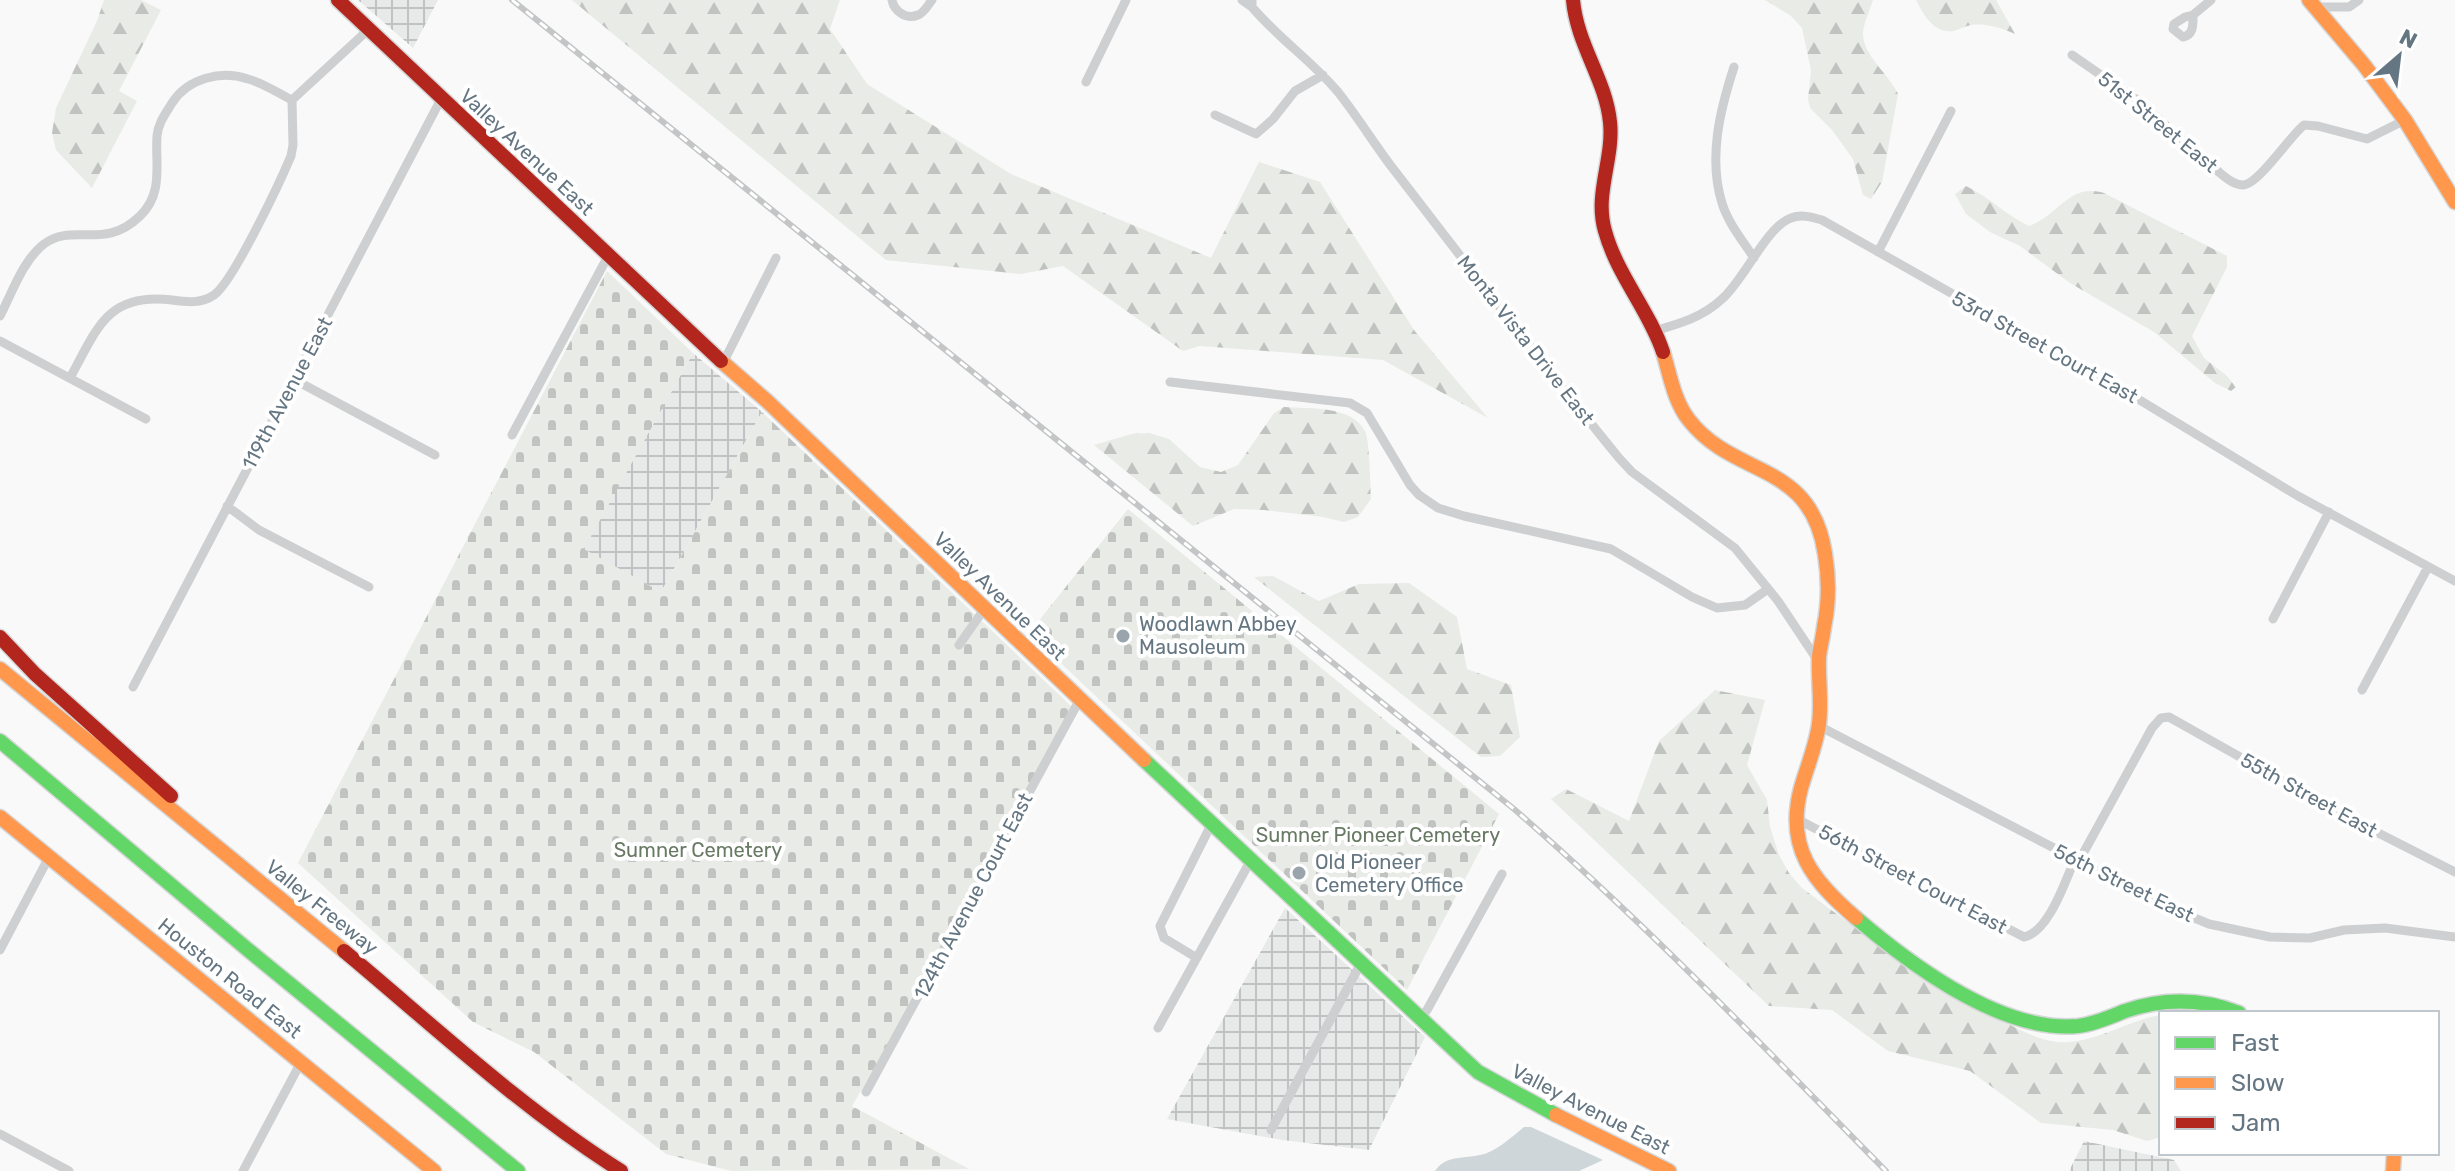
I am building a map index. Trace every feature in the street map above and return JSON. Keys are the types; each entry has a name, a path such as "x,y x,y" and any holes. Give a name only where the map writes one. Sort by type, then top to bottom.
{"main road":[{"name":"Valley Avenue East","path":"338,0 1478,1072 1533,1104 1669,1171"},
{"path":"1573,0 1575,19 1611,124 1601,186 1603,223 1621,271 1659,339 1677,400 1690,421 1718,446 1779,476 1792,486 1813,513 1826,555 1829,583 1818,662 1821,684 1819,726 1795,818 1803,859 1821,887 1911,962 1993,1008 2022,1020 2063,1027 2102,1021 2146,1005 2178,999 2216,1004 2234,1011"},
{"path":"2312,4 2364,65 2405,120 2455,202"},
{"path":"0,637 35,674 226,846 271,891"},
{"name":"Valley Freeway","path":"0,669 521,1099 621,1171"},
{"path":"0,741 518,1171"},
{"path":"0,754 135,854"},
{"name":"Houston Road East","path":"0,817 434,1171"}],"street":[{"path":"892,0 897,11 916,16 932,0"},
{"path":"1086,82 1126,0"},
{"path":"1242,0 1252,3"},
{"path":"2193,15 2211,0"},
{"path":"2312,4 2349,7 2359,0"},
{"name":"Monta Vista Drive East","path":"1252,3 1268,26 1323,75 1351,109 1386,159 1619,458 1632,472 1735,548 1768,589 1818,662"},
{"path":"70,378 93,335 114,310 147,297 205,300 222,287 291,156 292,100 368,30"},
{"name":"51st Street East","path":"2072,55 2137,100 2220,173 2243,185 2260,174 2304,125 2367,139 2405,120"},
{"path":"1734,67 1720,116 1717,173 1722,204 1754,258"},
{"path":"1215,115 1256,134 1273,119 1295,91 1323,75"},
{"path":"0,316 25,269 44,244 59,237 113,234 126,228 145,211 158,183 158,129 176,97 188,86 215,76 235,76 254,81 292,100"},
{"name":"119th Avenue East","path":"133,687 441,99"},
{"path":"1878,252 1951,111"},
{"name":"53rd Street Court East","path":"1654,331 1690,320 1720,301 1747,271 1776,228 1787,219 1798,216 1822,220 2133,396 2265,477 2455,581"},
{"path":"512,435 608,256"},
{"path":"723,363 776,258"},
{"path":"0,341 146,419"},
{"path":"295,380 435,455"},
{"path":"1170,382 1350,403 1367,413 1410,485 1438,508 1611,549 1692,597 1717,608 1745,605 1768,589"},
{"path":"227,506 259,530 369,587"},
{"path":"2273,619 2329,512"},
{"path":"2362,690 2428,567"},
{"path":"959,645 985,608"},
{"name":"124th Avenue Court East","path":"866,1092 1080,699"},
{"name":"55th Street East","path":"2077,860 2139,748 2157,721 2165,717 2175,718 2319,802 2455,872"},
{"name":"56th Street East","path":"1819,726 2166,908 2228,929 2270,937 2310,938 2344,930 2385,928 2455,937"},
{"name":"56th Street Court East","path":"1795,818 2024,937 2037,932 2046,920 2077,860"},
{"path":"1197,958 1164,938 1160,926 1212,823"},
{"path":"0,950 49,857"},
{"path":"1158,1028 1247,867 1256,864"},
{"path":"1420,1018 1502,874"},
{"path":"1271,1130 1361,963"},
{"path":"243,1171 301,1062"},
{"path":"0,1134 69,1171"}],"shaded area":[{"path":"358,0 438,0 413,48"},
{"path":"693,353 762,412 661,592 583,549"},
{"path":"1285,908 1425,1037 1369,1150 1282,1140 1167,1119"},
{"path":"1524,1127 1531,1127 1603,1160 1579,1171 1435,1171 1452,1159 1492,1151"},
{"path":"2084,1141 2174,1160 2181,1171 2069,1171"}],"green space":[{"path":"104,0 141,0 161,10 119,91 137,101 92,188 56,150 52,133 56,108"},
{"path":"572,0 840,0 830,29 867,84 1011,174 1211,258 1259,162 1320,182 1414,330 1488,418 1383,360 1200,346 1183,351 1063,266 1021,274 886,260"},
{"path":"1765,0 1873,0 1863,32 1864,40 1871,56 1898,94 1882,182 1871,199 1863,195 1853,159 1832,130 1810,108 1811,70 1802,28 1791,16"},
{"path":"1916,0 1996,0 2015,34 1983,25 1953,31 1940,29 1926,17"},
{"path":"1966,186 2029,226 2081,192 2104,193 2227,256 2227,267 2192,336 2204,358 2236,387 2231,391 2215,383 2154,332 2070,283 2020,246 1990,232 1966,214 1955,194"},
{"name":"Sumner Cemetery","path":"607,271 693,353 584,549 661,592 762,412 1072,707 953,933 852,1106 969,1169 731,1171 666,1154 534,1052 473,1022 298,863"},
{"path":"1284,407 1340,413 1359,423 1365,431 1371,499 1358,517 1344,522 1264,510 1234,509 1193,526 1094,445 1132,434 1149,433 1169,439 1200,467 1221,472 1238,465 1274,413"},
{"name":"Sumner Pioneer Cemetery","path":"1128,509 1499,814 1407,990 1029,633"},
{"path":"1273,576 1319,601 1359,584 1409,583 1457,617 1467,669 1511,685 1520,737 1500,756 1481,757 1254,577"},
{"path":"1715,690 1765,700 1747,765 1767,800 1770,827 1779,855 1802,888 1925,977 2019,1030 2044,1039 2060,1042 2080,1040 2159,1016 2159,1138 2147,1141 2113,1130 2041,1123 1970,1071 1888,1051 1832,1010 1769,1006 1551,799 1566,789 1629,821 1659,741"}],"railway":[{"path":"512,0 1514,809 1657,941 1886,1171"}],"traffic: fast":[{"path":"0,741 518,1171"},
{"path":"1144,760 1478,1072 1556,1115"},
{"path":"1856,918 1930,975 1989,1007 2019,1019 2049,1025 2078,1026 2139,1007 2168,1002 2196,1002 2233,1011"}],"traffic: slow":[{"path":"2309,0 2405,120 2455,202"},
{"path":"1663,352 1676,396 1689,420 1707,439 1788,486 1804,502 1817,524 1825,554 1828,600 1819,657 1819,724 1801,788 1797,828 1800,846 1815,876 1856,918"},
{"path":"721,361 767,401 1144,760"},
{"path":"0,669 344,951"},
{"path":"0,817 434,1171"},
{"path":"1556,1115 1669,1171"},
{"path":"2393,1171 2394,1155"}],"traffic: jam":[{"path":"338,0 721,361"},
{"path":"1573,0 1580,32 1603,92 1610,122 1602,204 1605,231 1617,263 1663,352"},
{"path":"0,637 35,674 171,796"},
{"path":"344,951 548,1121 621,1171"}],"place":[{"name":"Woodlawn Abbey Mausoleum","path":"1123,636"},
{"name":"Old Pioneer Cemetery Office","path":"1299,873"}]}
